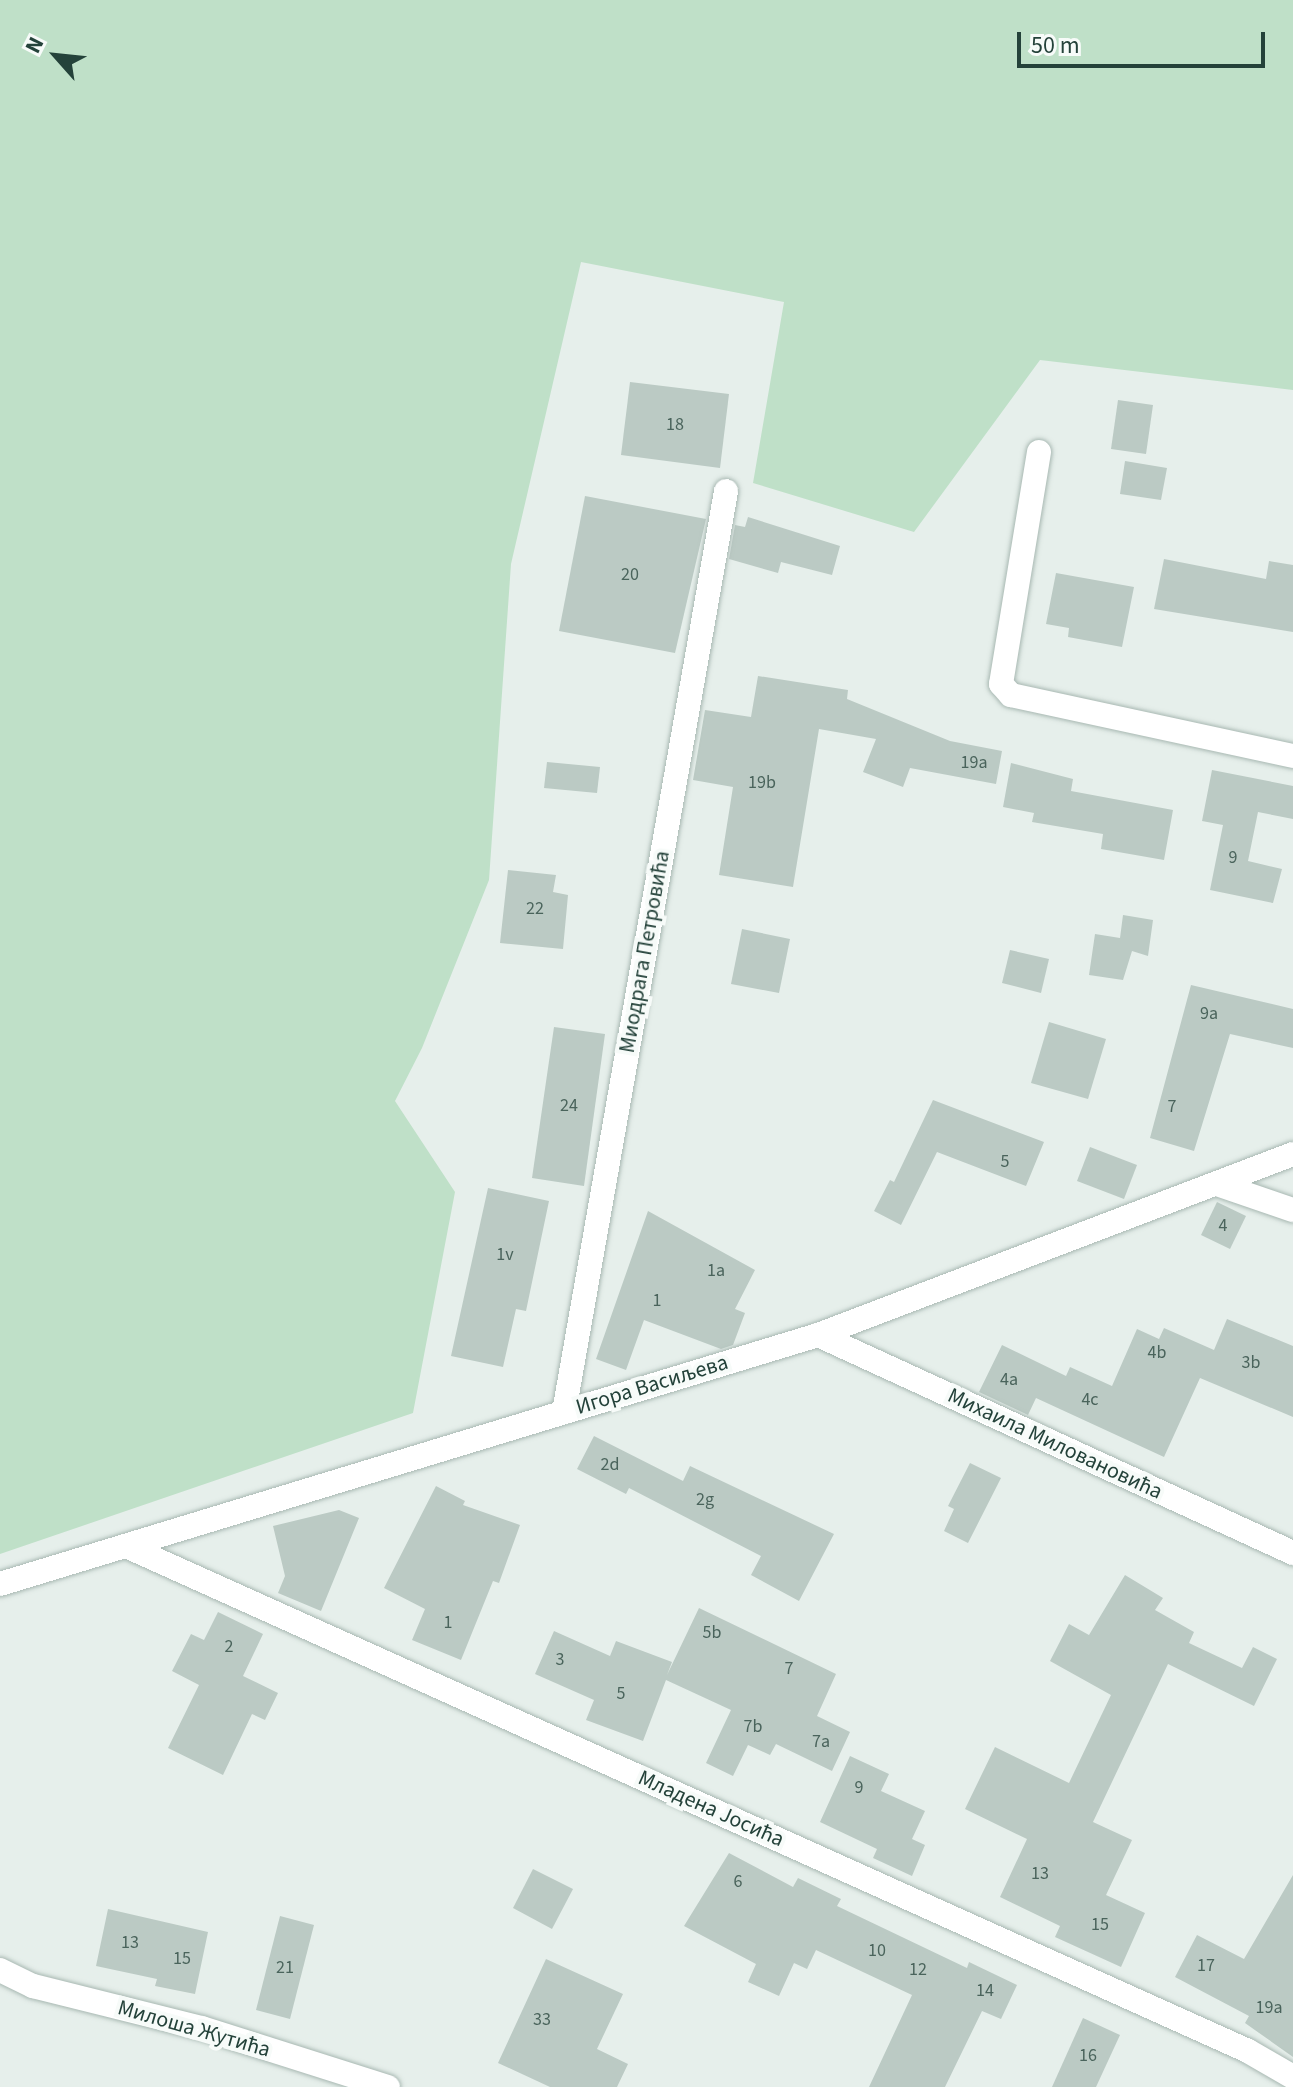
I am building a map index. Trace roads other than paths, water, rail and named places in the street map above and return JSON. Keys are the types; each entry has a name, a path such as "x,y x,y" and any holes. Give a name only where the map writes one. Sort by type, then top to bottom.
{"street":[{"path":"1039,452 1001,684 1011,695 1293,756"},
{"name":"Миодрага Петровића","path":"564,1412 726,491"},
{"name":"Игора Васиљева","path":"0,1584 818,1335 1293,1154"},
{"path":"1217,1184 1293,1210"},
{"name":"Михаила Миловановића","path":"818,1335 1293,1553"},
{"name":"Младена Јосића","path":"126,1546 1233,2045 1293,2077"},
{"name":"Милоша Жутића","path":"0,1970 33,1986 202,2028 388,2087"}]}
